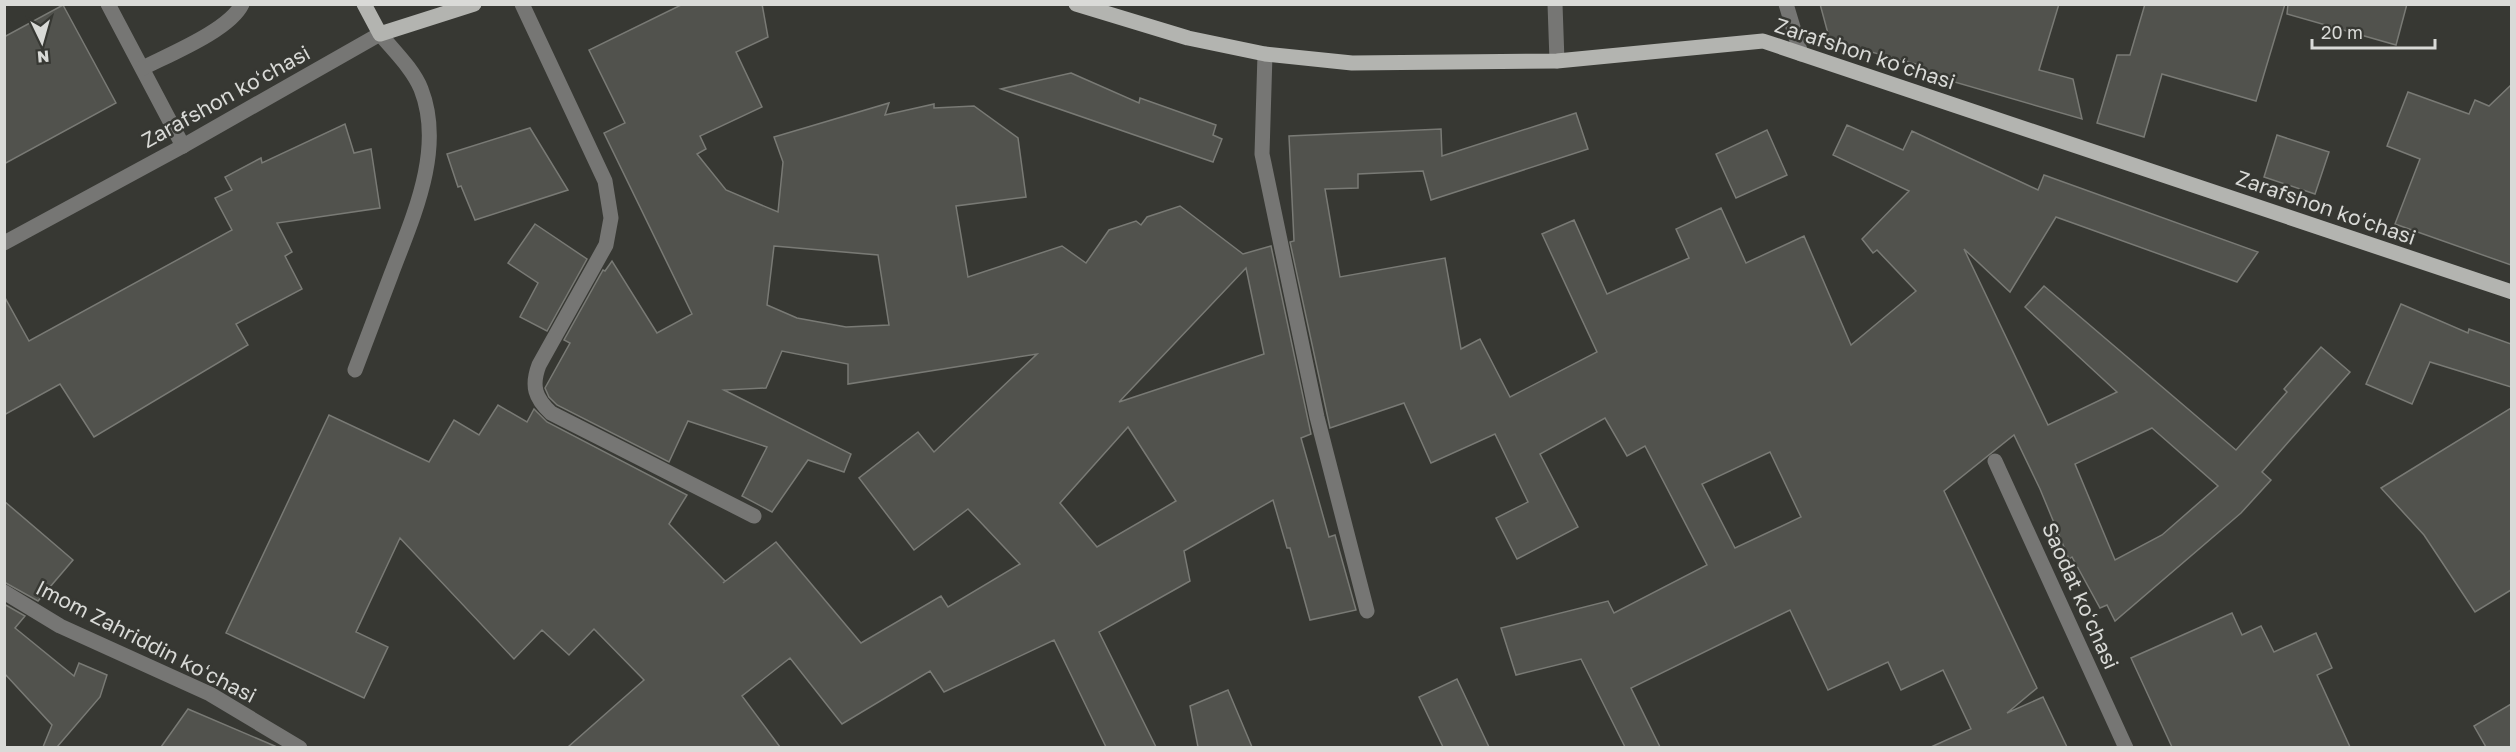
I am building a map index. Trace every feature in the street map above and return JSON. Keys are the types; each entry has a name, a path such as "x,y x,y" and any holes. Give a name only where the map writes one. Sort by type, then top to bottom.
{"main road":[{"path":"364,4 380,34"},
{"name":"Zarafshon koʻchasi","path":"380,34 474,4"},
{"name":"Zarafshon koʻchasi","path":"1076,4 1188,38 1265,54 1352,63 1557,61 1763,41 2511,292"}],"street":[{"path":"108,4 183,146"},
{"path":"143,68 220,27 232,18 242,4"},
{"path":"522,4 605,181 611,218 606,245 539,365 534,384 535,394 541,404 551,413 754,516"},
{"path":"1555,4 1557,61"},
{"path":"1786,4 1801,54"},
{"path":"355,370 414,215 424,178 428,149 429,125 421,88 380,34"},
{"name":"Zarafshon koʻchasi","path":"4,243 183,146 380,34"},
{"path":"1265,54 1262,154 1317,417 1366,611"},
{"name":"Saodat koʻchasi","path":"1995,461 2126,747"},
{"name":"Imom Zahriddin koʻchasi","path":"4,592 60,626 210,694 300,747"}],"building":[{"path":"683,4 762,4 768,37 736,52 762,107 700,136 706,149 697,154 726,190 778,212 783,162 774,137 889,103 885,115 934,104 934,108 974,106 1018,138 1026,197 956,206 968,277 1062,246 1086,263 1109,230 1136,221 1141,225 1147,217 1180,206 1243,254 1271,246 1311,434 1301,438 1329,537 1335,535 1356,610 1310,620 1290,548 1287,548 1273,500 1184,551 1190,581 1099,632 1156,747 1106,747 1054,640 944,692 930,671 842,724 790,658 742,696 780,747 568,747 644,680 594,629 569,655 542,630 514,659 400,538 356,632 388,647 364,698 226,633 329,415 429,462 454,420 479,435 498,405 527,422 534,409 547,422 687,495 669,524 725,581 723,583 776,542 861,643 941,596 948,607 1020,564 968,509 914,550 859,478 918,432 934,452 1037,354 848,384 848,364 782,351 766,388 724,390 851,454 844,472 808,460 772,512 742,496 767,447 688,421 669,462 557,405 549,397 545,388 570,343 564,340 603,270 605,271 612,261 657,333 692,314 604,133 625,123 589,50","holes":["774,246 878,255 889,325 846,327 797,318 767,305","1246,268 1264,354 1119,402","1128,427 1176,501 1097,547 1060,503"]},
{"path":"1820,4 2059,4 2039,70 2073,79 2082,119 1920,72 1920,65 1830,41"},
{"path":"2145,4 2285,4 2256,101 2162,74 2144,137 2097,123 2117,55 2130,55"},
{"path":"2288,4 2407,4 2396,45 2287,14"},
{"path":"63,5 116,103 4,164 4,37"},
{"path":"1071,73 1139,103 1140,98 1216,125 1213,135 1222,139 1213,162 1001,89"},
{"path":"2511,85 2511,265 2395,224 2420,159 2387,146 2408,92 2469,114 2475,100 2489,106"},
{"path":"1576,113 1588,149 1431,200 1423,171 1358,174 1358,188 1325,189 1340,277 1445,258 1461,349 1480,339 1510,397 1597,352 1542,234 1574,220 1607,294 1689,258 1676,229 1721,208 1746,263 1804,236 1851,345 1916,291 1877,250 1873,253 1862,239 1909,191 1833,155 1847,125 1903,150 1912,131 2038,190 2044,175 2258,252 2237,282 2056,217 2010,292 1964,249 2048,425 2117,392 2025,307 2044,286 2236,450 2287,392 2284,389 2321,347 2350,372 2262,472 2271,480 2241,513 2115,621 2107,605 2100,608 2072,557 2069,559 2040,489 2014,435 1944,491 2037,688 2007,713 2043,697 2067,747 1931,747 1971,729 1943,670 1901,690 1888,662 1828,690 1790,610 1631,688 1660,747 1625,747 1581,659 1516,675 1501,628 1608,601 1614,613 1707,565 1645,446 1627,456 1605,418 1540,454 1578,527 1517,559 1496,518 1528,502 1495,434 1431,463 1404,403 1330,428 1290,242 1294,241 1289,136 1441,129 1442,156","holes":["2152,428 2218,486 2162,535 2115,560 2075,464","1770,452 1801,517 1735,548 1702,484"]},
{"path":"345,124 354,153 371,149 380,208 277,223 292,252 285,256 302,289 236,324 248,345 94,437 60,384 4,415 4,296 29,341 232,230 215,198 232,190 225,177 261,158 262,163"},
{"path":"530,128 568,190 475,220 461,186 458,187 447,154"},
{"path":"1767,130 1787,175 1736,198 1716,154"},
{"path":"2277,135 2329,152 2315,194 2264,177"},
{"path":"535,224 587,259 547,331 520,317 538,283 508,263"},
{"path":"2401,304 2468,333 2469,329 2511,344 2511,387 2430,362 2412,404 2366,384"},
{"path":"2511,408 2511,590 2475,612 2424,535 2381,488"},
{"path":"4,501 73,560 38,601 4,582"},
{"path":"4,604 25,616 15,628 74,676 79,663 107,675 100,697 57,747 43,747 52,725 4,673"},
{"path":"2232,613 2242,635 2261,626 2274,652 2316,633 2332,668 2317,675 2350,747 2172,747 2131,658"},
{"path":"1457,679 1489,747 1443,747 1419,697"},
{"path":"1228,690 1252,747 1198,747 1190,706"},
{"path":"2511,704 2511,747 2486,747 2474,726"},
{"path":"188,709 277,747 161,747"}]}
